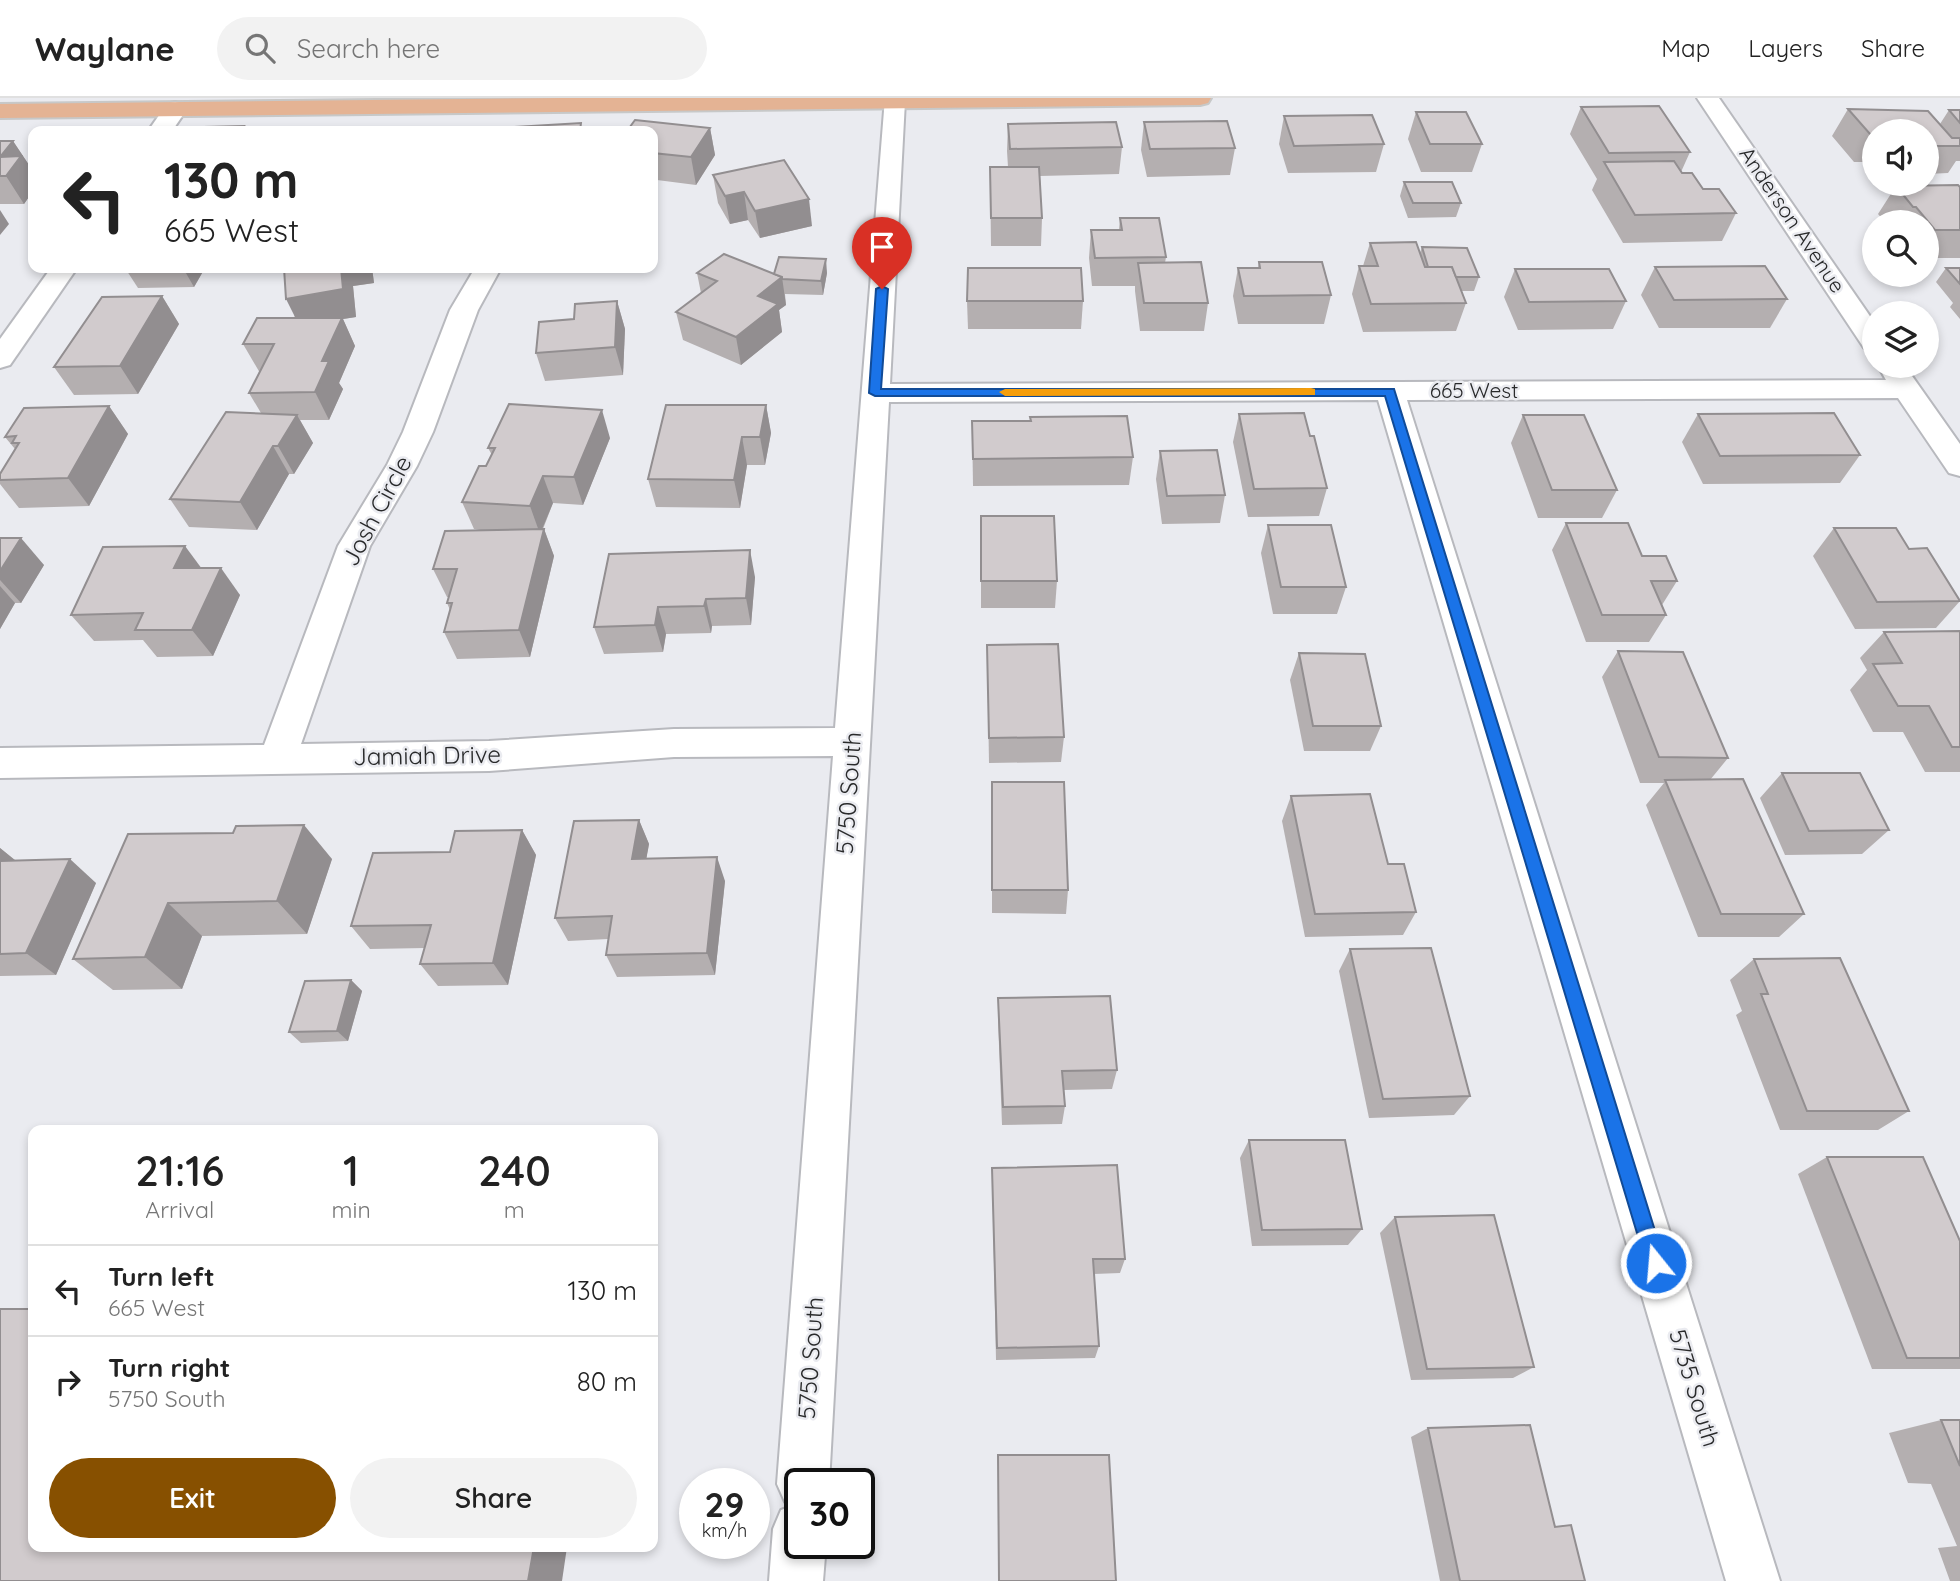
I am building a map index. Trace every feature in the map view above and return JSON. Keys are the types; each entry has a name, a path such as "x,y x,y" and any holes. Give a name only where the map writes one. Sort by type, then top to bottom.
{"main road":[{"path":"0,111 175,109 229,103 1200,98"}],"street":[{"name":"Anderson Avenue","path":"1708,98 1862,324"},
{"name":"5750 South","path":"804,1468 894,101"},
{"path":"163,126 175,109"},
{"path":"0,359 60,273"},
{"name":"Josh Circle","path":"277,760 354,546 413,443 464,310 485,273"},
{"name":"665 West","path":"875,393 1390,392 1864,378"},
{"path":"1899,378 1955,452"},
{"name":"5735 South","path":"1390,392 1753,1581"},
{"name":"Jamiah Drive","path":"0,763 489,756 674,743 853,741"},
{"path":"796,1581 798,1559"}],"building":[{"path":"1659,106 1690,152 1609,153 1581,107"},
{"path":"1848,109 1928,111 1935,119 1862,119 1862,125"},
{"path":"1949,110 1960,110 1960,123"},
{"path":"1416,112 1466,112 1482,144 1430,144"},
{"path":"1372,115 1384,144 1294,146 1284,116"},
{"path":"635,120 710,128 691,157 658,154 658,126 631,126"},
{"path":"1227,121 1235,148 1150,149 1144,122"},
{"path":"1116,122 1122,147 1010,149 1008,124"},
{"path":"581,123 581,126 532,126"},
{"path":"1939,123 1952,138 1960,138 1960,146 1939,146"},
{"path":"0,141 13,141 0,157"},
{"path":"21,156 6,176 0,176 0,157"},
{"path":"784,160 809,199 755,211 744,192 725,196 713,175"},
{"path":"1674,161 1682,173 1692,173 1703,189 1719,189 1736,213 1635,215 1604,162"},
{"path":"990,167 1039,167 1042,218 991,218"},
{"path":"1404,182 1452,182 1461,203 1413,203"},
{"path":"1939,185 1960,187 1960,230 1939,230 1939,210 1918,210 1904,196 1939,196"},
{"path":"1120,218 1159,218 1166,257 1095,258 1091,230 1122,230"},
{"path":"1416,242 1425,267 1452,267 1466,303 1371,304 1359,266 1378,266 1370,243"},
{"path":"1422,247 1467,248 1479,277 1456,277 1452,267 1428,267"},
{"path":"724,254 782,277 758,296 778,304 736,337 676,312 717,281 697,273"},
{"path":"779,257 826,259 821,281 782,279 774,274"},
{"path":"1201,262 1208,303 1144,303 1138,263"},
{"path":"1259,262 1322,262 1331,295 1244,296 1238,268 1260,268"},
{"path":"1765,266 1787,299 1674,300 1655,267"},
{"path":"968,268 1081,268 1083,301 967,301"},
{"path":"1946,268 1960,268 1960,284"},
{"path":"1515,269 1609,269 1626,301 1529,302"},
{"path":"284,273 341,273 343,289 286,299"},
{"path":"162,296 120,366 54,367 102,297"},
{"path":"617,301 615,347 536,353 539,322 574,319 575,304"},
{"path":"257,318 342,318 322,361 329,361 315,392 249,393 274,344 243,344"},
{"path":"509,404 602,410 574,477 543,476 530,506 462,502 479,466 486,466 495,448 488,448"},
{"path":"666,405 766,405 760,437 742,437 734,480 648,479"},
{"path":"109,406 68,478 0,480 0,474 19,443 12,443 16,436 5,437 24,408"},
{"path":"226,412 297,415 278,446 273,446 240,502 170,499"},
{"path":"1304,413 1310,436 1314,436 1327,488 1254,489 1239,414"},
{"path":"1834,413 1860,455 1720,456 1698,414"},
{"path":"1523,415 1584,415 1617,490 1552,490"},
{"path":"1127,416 1133,457 973,459 972,421 1031,421 1030,417"},
{"path":"1217,450 1225,495 1167,496 1160,451"},
{"path":"981,516 1054,516 1057,581 981,581"},
{"path":"1566,523 1628,523 1642,556 1666,556 1677,581 1651,581 1666,615 1602,615"},
{"path":"1268,525 1331,525 1346,587 1281,587"},
{"path":"1834,528 1896,528 1909,549 1927,548 1960,601 1877,602"},
{"path":"544,529 519,630 444,632 452,603 447,603 457,569 433,569 445,531"},
{"path":"0,538 21,538 0,571"},
{"path":"185,546 174,568 221,568 192,630 135,630 143,613 71,615 103,547"},
{"path":"750,550 746,598 706,599 704,606 658,607 655,625 594,627 609,554"},
{"path":"1960,631 1960,747 1952,747 1929,706 1898,706 1873,664 1902,663 1884,632"},
{"path":"1058,644 1064,737 989,738 987,645"},
{"path":"1618,651 1683,652 1728,758 1659,757"},
{"path":"1299,653 1365,654 1381,726 1313,726"},
{"path":"1782,773 1860,773 1889,830 1809,831"},
{"path":"1743,779 1804,914 1721,914 1665,780"},
{"path":"992,782 1064,782 1068,890 992,890"},
{"path":"1370,794 1388,864 1404,864 1416,912 1315,914 1291,796"},
{"path":"639,820 632,859 717,857 707,953 606,955 612,916 555,918 574,821"},
{"path":"304,825 277,901 168,903 145,957 73,959 128,834 233,833 236,826"},
{"path":"522,830 493,963 420,964 431,925 351,926 373,853 450,852 455,831"},
{"path":"70,859 26,953 0,954 0,861"},
{"path":"1431,948 1470,1096 1383,1099 1350,949"},
{"path":"1840,958 1909,1111 1807,1111 1761,994 1768,994 1754,959"},
{"path":"351,980 337,1031 289,1032 305,981"},
{"path":"1110,996 1117,1070 1062,1071 1065,1106 1003,1107 998,998"},
{"path":"1249,1140 1345,1140 1362,1229 1262,1230"},
{"path":"1827,1157 1923,1157 1960,1241 1960,1358 1907,1358"},
{"path":"1117,1165 1125,1259 1093,1259 1099,1346 997,1348 992,1168"},
{"path":"1494,1215 1534,1367 1427,1369 1395,1217"},
{"path":"0,1309 28,1309 28,1552 533,1552 528,1581 0,1581"},
{"path":"1941,1420 1960,1420 1960,1466"},
{"path":"1530,1425 1555,1527 1571,1525 1585,1581 1460,1581 1428,1428"},
{"path":"998,1455 1109,1455 1116,1581 999,1581"}],"slow traffic":[{"path":"1005,392 1311,392"}],"route":[{"path":"882,289 875,393 1390,392 1656,1263"}]}
